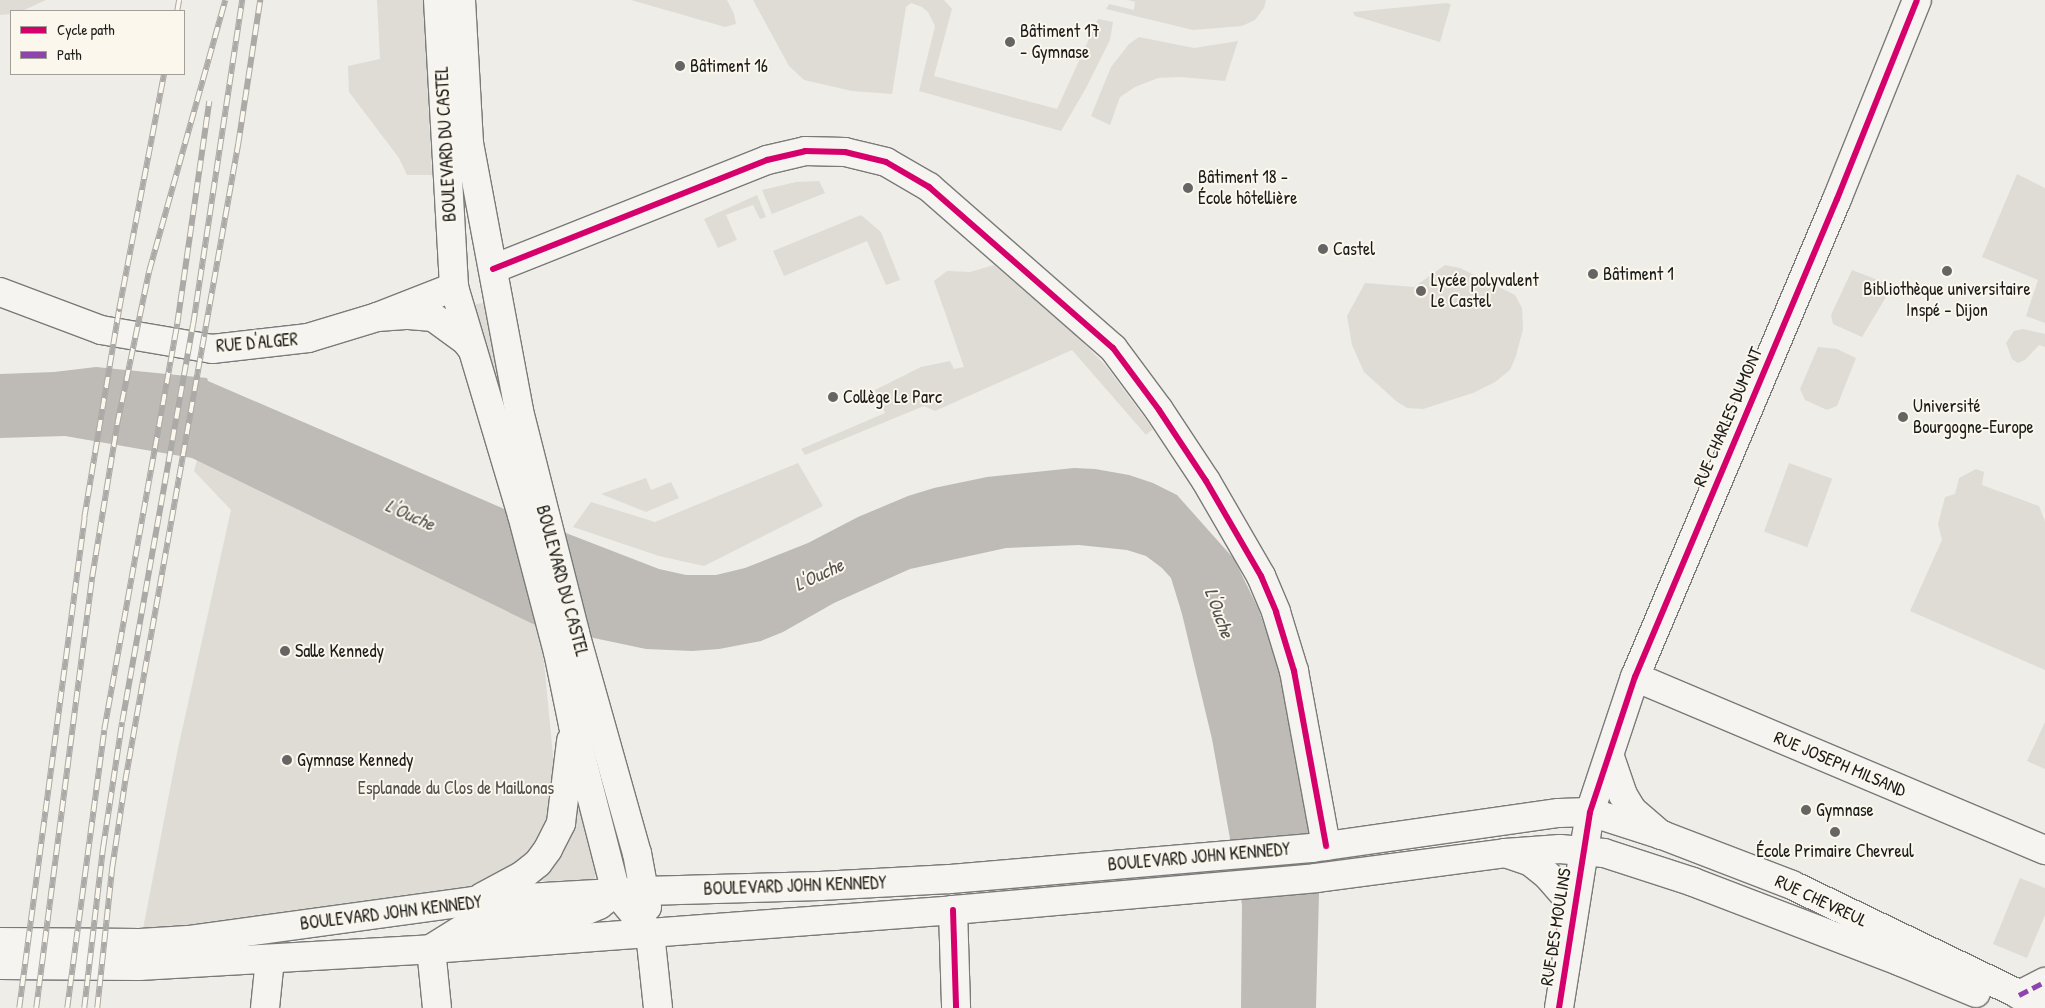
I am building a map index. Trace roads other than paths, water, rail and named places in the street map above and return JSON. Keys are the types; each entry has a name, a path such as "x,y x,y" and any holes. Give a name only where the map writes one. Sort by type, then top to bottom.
{"main road":[{"name":"BOULEVARD DU CASTEL","path":"438,0 454,287 522,516 563,631 636,853 645,891 658,1008"},
{"name":"BOULEVARD DU CASTEL","path":"461,0 469,143 519,412 548,525 563,631 573,725 616,892"},
{"name":"RUE CHARLES DUMONT","path":"1583,851 1590,812 1610,757 1635,677 1837,199 1917,0"},
{"path":"446,135 464,217 472,238 493,269"},
{"path":"454,287 493,269 767,160 805,151 845,152 886,162 929,187 1113,348 1159,410 1206,481 1261,576 1276,612 1294,671 1319,847"},
{"name":"RUE D'ALGER","path":"0,292 101,330 212,348 308,338 377,317 454,287"},
{"path":"377,317 409,315 433,317 465,340 472,350"},
{"name":"RUE JOSEPH MILSAND","path":"1635,677 2045,850"},
{"path":"474,901 523,875 538,863 548,849 561,823 573,725"},
{"path":"1610,757 1623,795 1632,810 1662,835"},
{"path":"1408,866 1439,847 1560,831 1577,826 1590,812"},
{"name":"BOULEVARD JOHN KENNEDY","path":"0,942 140,943 188,940 474,901 616,892 820,886 950,879 1319,847 1559,813 1590,812"},
{"name":"RUE CHEVREUL","path":"1590,812 1662,835 1792,885 2016,1001"},
{"path":"1583,851 1600,843 1626,840 1751,886 1792,885"},
{"name":"BOULEVARD JOHN KENNEDY","path":"0,965 138,966 431,949 953,910 1316,878 1505,853 1560,849 1583,851"},
{"name":"RUE CHEVREUL","path":"1583,851 1604,853 1693,882 1900,962 2016,1001 2045,1007"},
{"name":"RUE DES MOULINS","path":"1559,1008 1583,851"},
{"path":"437,1008 431,949 470,924 555,918 580,913 599,905 616,892 636,853"},
{"path":"1505,853 1531,862 1548,876 1574,906"},
{"path":"616,892 650,933 665,919 699,912 772,906 820,886"},
{"path":"953,910 956,1008"},
{"path":"265,1008 270,959"},
{"path":"2016,1001 2045,982"}],"water":[{"name":"L'Ouche","path":"96,367 207,378 208,381 509,511 659,569 686,575 716,575 745,568 808,543 858,517 908,496 934,488 987,477 1074,468 1095,469 1129,475 1153,483 1177,495 1234,559 1258,608 1283,677 1319,894 1316,1008 1241,1008 1242,905 1212,739 1182,614 1171,578 1162,568 1146,556 1127,550 1079,545 1006,548 910,569 834,603 783,632 761,641 719,649 692,651 646,649 537,626 192,458 65,436 0,438 0,374 54,372"}],"railway":[{"path":"177,10 179,0"},
{"path":"36,1008 92,577 117,424 149,271 225,0"},
{"path":"84,1008 103,847 122,722 193,324 242,0"},
{"path":"97,1008 112,868 125,781 238,144 260,0"},
{"path":"19,1008 84,518 119,309 164,75"},
{"path":"67,1008 104,730 177,324 209,101"}],"place":[{"name":"Bâtiment 17 - Gymnase","path":"1010,42"},
{"name":"Bâtiment 16","path":"680,66"},
{"name":"Bâtiment 18 - École hôtellière","path":"1188,188"},
{"name":"Castel","path":"1323,249"},
{"name":"Bibliothèque universitaire Inspé - Dijon","path":"1947,271"},
{"name":"Bâtiment 1","path":"1593,274"},
{"name":"Lycée polyvalent Le Castel","path":"1421,291"},
{"name":"Collège Le Parc","path":"833,397"},
{"name":"Université Bourgogne-Europe","path":"1903,417"},
{"name":"Salle Kennedy","path":"285,651"},
{"name":"Gymnase Kennedy","path":"287,760"},
{"name":"Gymnase","path":"1806,810"},
{"name":"École Primaire Chevreul","path":"1835,832"}],"park label":[{"name":"Esplanade du Clos de Maillonas","path":"456,788"}]}
